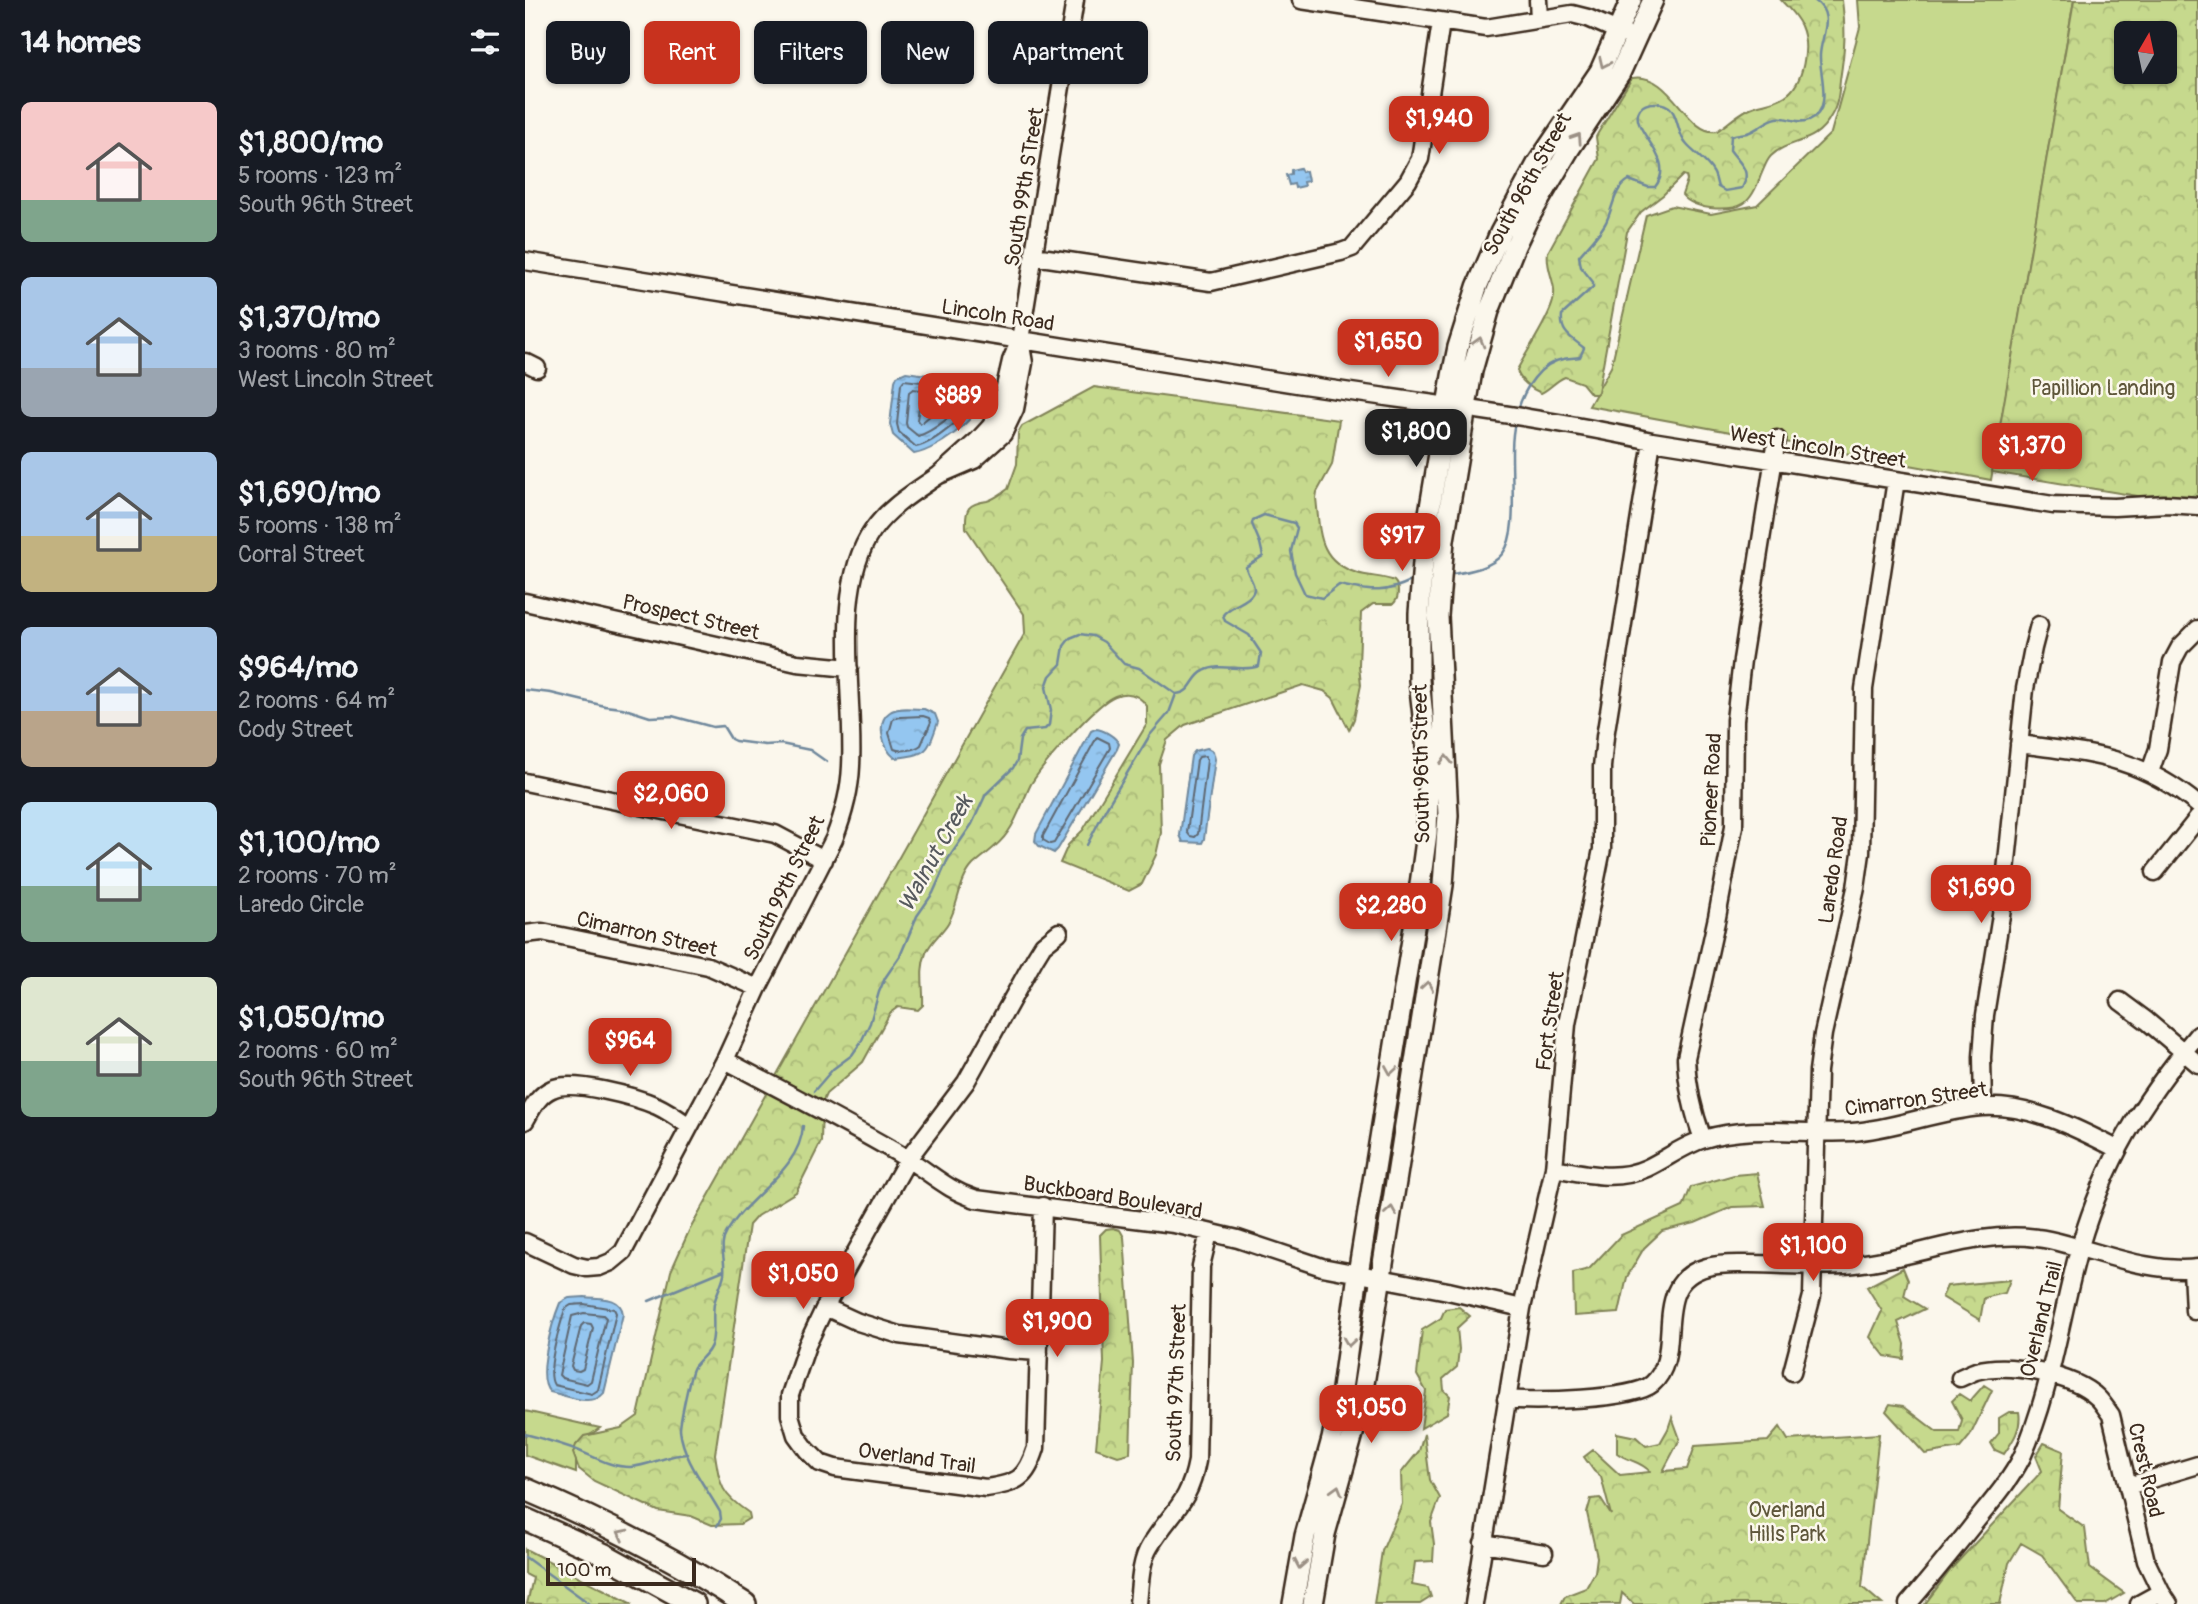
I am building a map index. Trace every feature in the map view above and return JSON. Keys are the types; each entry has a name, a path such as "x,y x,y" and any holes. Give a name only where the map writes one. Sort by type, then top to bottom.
{"highway":[{"path":"525,1489 628,1537 745,1604"},
{"path":"525,1519 603,1554 694,1604"}],"main road":[{"name":"South 96th Street","path":"1627,35 1631,0"},
{"name":"South 96th Street","path":"1293,1604 1305,1536 1340,1401 1427,833 1429,769 1419,680 1434,539 1456,408 1456,357 1467,319 1496,243 1537,164 1600,71 1653,0"},
{"name":"South 96th Street","path":"1313,1604 1325,1534 1360,1409 1444,874 1448,815 1428,615"}],"street":[{"name":"South 99th STreet","path":"1020,340 1075,0"},
{"path":"1301,0 1486,28 1572,14 1627,35"},
{"path":"1538,0 1539,19"},
{"path":"1034,256 1211,282 1352,248 1408,181 1420,159 1441,22"},
{"name":"Lincoln Road","path":"525,261 1456,408"},
{"name":"South 99th Street","path":"525,1242 574,1265 599,1267 611,1262 623,1252 725,1059 843,818 851,767 851,584 865,543 892,508 939,475 990,428 999,413 1011,361 1020,340"},
{"name":"West Lincoln Street","path":"1456,408 2053,505 2198,506"},
{"name":"Pioneer Road","path":"1703,1139 1691,1105 1686,1058 1734,826 1735,720 1777,439"},
{"name":"Fort Street","path":"1474,1604 1522,1308 1554,1168 1567,1024 1602,849 1602,767 1605,737 1652,441"},
{"name":"Laredo Road","path":"1791,1372 1812,1296 1818,1071 1823,1034 1856,888 1861,853 1864,689 1896,480"},
{"name":"West Lincoln Street","path":"2167,504 2198,497"},
{"name":"Prospect Street","path":"525,602 797,663 849,668"},
{"path":"1983,1107 1985,1015 2002,909 2025,689 2039,625"},
{"path":"2150,772 2158,749 2172,662 2180,647 2198,629"},
{"path":"2019,744 2094,754 2123,761 2150,772 2180,790 2198,805"},
{"path":"525,782 775,834 824,860"},
{"path":"2155,872 2198,818"},
{"name":"Cimarron Street","path":"525,934 542,932 709,966 758,988"},
{"path":"1043,1206 1039,1352 900,1335 858,1322 825,1307 908,1159 966,1083 1043,945 1059,932"},
{"path":"2120,1001 2198,1064"},
{"name":"Overland Trail","path":"1908,1604 1993,1500 2021,1459 2039,1412 2094,1203 2117,1149 2148,1097 2198,1034"},
{"name":"Buckboard Boulevard","path":"725,1059 908,1159 959,1194 976,1199 1174,1224 1270,1248 1322,1267 1522,1308"},
{"path":"525,1121 534,1105 554,1087 578,1086 658,1106 689,1126"},
{"name":"Cimarron Street","path":"1554,1168 1598,1176 1626,1176 1703,1139 1743,1131 1851,1132 1983,1107 2010,1108 2037,1114 2117,1149"},
{"name":"South 97th Street","path":"1138,1604 1143,1567 1150,1546 1184,1502 1195,1473 1201,1266 1209,1233"},
{"path":"1506,1399 1527,1401 1623,1394 1640,1391 1652,1384 1661,1373 1666,1357 1675,1293 1681,1283 1707,1266 1853,1265 1980,1238 2009,1235 2041,1238 2135,1263 2195,1269 2194,1311"},
{"name":"Overland Trail","path":"825,1307 807,1345 790,1395 790,1415 796,1435 807,1450 820,1463 835,1468 986,1488 1009,1484 1029,1469 1036,1448 1039,1352"},
{"name":"Crest Road","path":"1961,1378 1974,1371 1991,1369 2049,1374 2077,1384 2097,1397 2111,1415 2146,1561 2165,1598"},
{"path":"2128,1486 2198,1465"},
{"path":"1483,1543 1543,1553"},
{"path":"2139,1604 2165,1598"}],"green space":[{"path":"1781,0 1842,0 1844,49 1838,98 1825,126 1810,137 1786,146 1771,156 1753,193 1738,207 1721,209 1691,202 1682,195 1687,180 1683,175 1641,212 1627,232 1598,392 1591,394 1582,383 1565,377 1541,393 1533,389 1523,381 1517,370 1553,301 1554,289 1548,252 1599,159 1596,137 1632,78 1646,78 1658,84 1696,124 1706,130 1717,131 1748,109 1780,99 1797,83 1805,54 1804,34 1799,22"},
{"path":"1858,0 2074,0 1991,480 1589,406 1611,367 1646,215 1672,206 1711,214 1757,205 1831,133 1860,27"},
{"name":"Papillion Landing","path":"2074,0 2198,0 2198,506 1992,472"},
{"path":"1094,387 1339,420 1332,465 1316,498 1323,544 1335,561 1344,568 1394,581 1398,590 1393,604 1373,604 1361,613 1361,685 1354,719 1349,730 1333,698 1324,691 1303,685 1185,725 1167,740 1159,764 1161,833 1156,855 1142,884 1129,891 1060,863 1068,845 1083,830 1147,724 1147,706 1133,695 1115,696 1095,710 1057,750 1031,784 1015,821 1004,837 973,865 964,878 952,916 930,945 924,959 923,1005 918,1010 898,1007 890,1013 863,1062 826,1094 822,1103 821,1142 796,1192 757,1216 749,1225 715,1454 723,1488 749,1513 750,1518 740,1524 712,1525 691,1516 658,1511 594,1481 579,1469 573,1453 576,1445 584,1436 621,1428 638,1416 671,1271 689,1231 1025,633 1024,614 966,528 967,511 1008,489 1017,464 1018,433 1022,426"},
{"path":"1757,1173 1765,1206 1732,1207 1695,1223 1662,1231 1644,1248 1627,1277 1619,1313 1574,1316 1573,1273 1589,1269 1621,1235 1683,1207 1691,1187 1734,1175"},
{"path":"1106,1229 1120,1230 1124,1237 1133,1363 1130,1453 1118,1456 1096,1448 1104,1362 1100,1235"},
{"path":"1903,1268 1908,1280 1904,1296 1925,1309 1898,1322 1905,1344 1904,1359 1885,1356 1870,1337 1882,1311 1867,1287"},
{"path":"2010,1280 2005,1293 1984,1298 1980,1320 1942,1297 1947,1286"},
{"path":"1459,1307 1470,1316 1457,1328 1457,1367 1443,1379 1444,1390 1450,1396 1447,1413 1421,1428 1426,1391 1417,1375 1422,1330 1441,1318 1445,1309"},
{"path":"1984,1385 1992,1390 1970,1436 1960,1448 1925,1454 1886,1411 1890,1404 1903,1406 1937,1432 1959,1432 1962,1420 1952,1401 1959,1394 1970,1401"},
{"path":"525,1411 600,1428 576,1445 576,1473 525,1455"},
{"path":"2009,1412 2019,1412 2019,1423 2004,1454 1995,1450 1991,1443 1999,1433 1999,1418"},
{"name":"Overland Hills Park","path":"1672,1417 1680,1439 1663,1471 1687,1469 1695,1446 1768,1441 1780,1427 1788,1440 1879,1434 1862,1587 1882,1604 1634,1604 1622,1593 1620,1604 1561,1604 1565,1596 1586,1588 1595,1572 1597,1557 1587,1513 1591,1499 1600,1498 1611,1515 1601,1477 1584,1457 1593,1450 1620,1475 1650,1472 1617,1453 1617,1433 1636,1437 1646,1446 1660,1443"},
{"path":"1424,1434 1430,1480 1440,1498 1431,1522 1433,1561 1415,1562 1412,1585 1428,1588 1431,1597 1420,1604 1374,1604 1382,1551 1402,1504 1401,1473 1419,1451"},
{"path":"2044,1443 2063,1451 2058,1509 2085,1528 2090,1568 2124,1593 2105,1604 2078,1604 2042,1555 2021,1543 2009,1563 2000,1604 1925,1604 1952,1568 2042,1471 2036,1456"},
{"path":"525,1549 632,1604 527,1604 533,1578 525,1574"}],"water":[{"path":"1300,168 1302,172 1306,171 1308,181 1303,182 1304,186 1295,188 1294,184 1289,185 1286,175 1291,174 1291,170"},
{"path":"906,372 976,382 981,392 980,403 963,426 937,445 914,454 893,435 890,424 895,381 897,376"},
{"path":"897,709 924,709 935,714 938,722 931,741 920,753 895,758 882,735 885,716"},
{"path":"1095,729 1109,734 1119,744 1054,853 1039,846 1035,841 1036,834 1091,731"},
{"path":"1207,748 1213,751 1215,759 1204,839 1202,843 1183,842 1180,835 1191,756 1195,751"},
{"path":"569,1298 614,1301 623,1314 604,1393 593,1400 550,1392 544,1375 553,1322 560,1303"}],"waterway":[{"name":"Walnut Creek","path":"1518,410 1524,394 1540,371 1555,361 1580,357 1584,348 1565,331 1562,321 1562,315 1593,287 1593,282 1581,267 1579,256 1605,224 1614,200 1624,184 1629,180 1655,187 1661,176 1657,154 1640,125 1640,109 1652,103 1669,107 1683,139 1711,169 1718,187 1725,191 1742,188 1746,176 1741,163 1730,150 1731,136 1751,132 1777,118 1809,120 1817,115 1821,108 1823,91 1820,55 1826,19 1821,6 1814,0"},
{"name":"Walnut Creek","path":"1447,575 1478,569 1492,563 1503,553 1509,542 1513,510 1512,454 1515,423"},
{"name":"Walnut Creek","path":"814,1091 833,1069 852,1055 861,1042 885,978 900,956 917,916 933,893 948,859 972,824 986,794 1013,768 1017,761 1020,739 1025,731 1045,729 1049,725 1051,710 1046,687 1050,676 1061,664 1064,646 1070,638 1080,634 1093,636 1104,642 1124,664 1139,668 1176,694 1186,691 1200,674 1211,668 1259,666 1261,653 1249,635 1225,621 1223,615 1249,597 1254,589 1246,567 1263,556 1252,524 1253,520 1264,515 1294,523 1297,528 1291,551 1295,573 1305,594 1322,598 1339,585 1384,590 1413,580"},
{"path":"525,690 622,708 650,717 672,716 713,727 723,726 735,741 781,744 810,750 827,762"},
{"path":"1087,845 1150,735 1169,713 1176,694"},
{"name":"Walnut Creek","path":"717,1526 721,1519 720,1512 690,1462 682,1441 680,1430 685,1398 694,1367 712,1342 714,1304 724,1274 724,1237 747,1206 772,1182 793,1156 800,1142 803,1126"},
{"path":"649,1301 724,1270"},
{"path":"525,1434 572,1448 607,1463 630,1467 688,1454"},
{"path":"525,1557 590,1604"}]}
